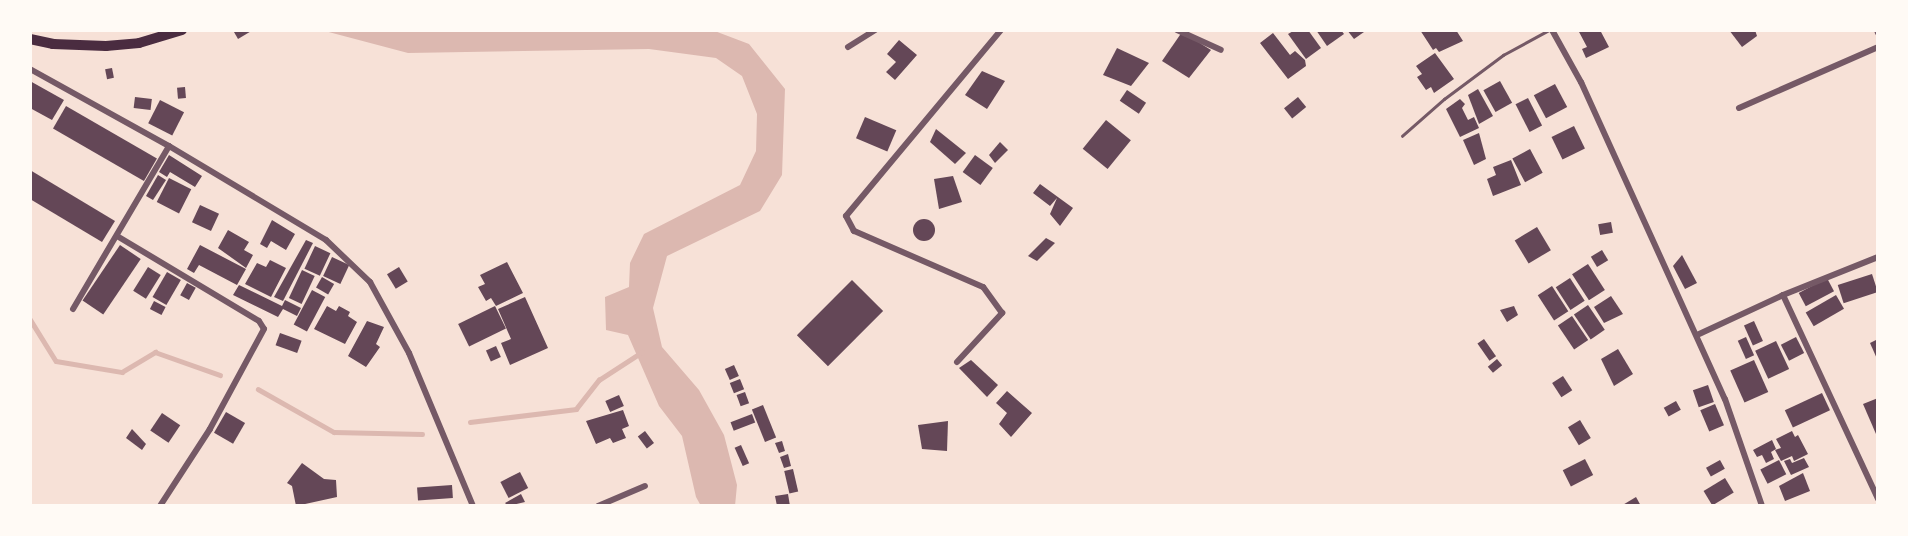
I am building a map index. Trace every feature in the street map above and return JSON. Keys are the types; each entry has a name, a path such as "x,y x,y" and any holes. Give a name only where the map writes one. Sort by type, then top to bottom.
{"main road":[{"path":"30,39 53,44 106,46 139,43 182,30"}],"street":[{"path":"848,47 876,30"},
{"path":"957,362 1002,313 984,287 854,231 846,216 1001,30"},
{"path":"1177,30 1221,50"},
{"path":"1551,30 1581,82 1725,398 1762,506"},
{"path":"1739,108 1878,47"},
{"path":"30,69 169,146 326,240 370,282 409,353 473,506"},
{"path":"73,309 169,146"},
{"path":"117,236 259,321 264,328 210,429 160,506"},
{"path":"1697,335 1783,295 1877,258 1878,266"},
{"path":"1783,295 1878,499"},
{"path":"598,506 645,486"}],"lane":[{"path":"1402,136 1444,99 1503,55 1551,30"}],"shaded area":[{"path":"321,30 712,30 749,44 785,89 782,175 760,211 667,256 653,308 662,347 699,390 724,435 737,485 735,506 701,506 696,497 682,436 659,406 628,335 606,330 605,297 629,287 630,263 644,234 740,185 756,151 757,114 742,76 716,58 649,49 408,53"}],"building":[{"path":"253,30 238,39 234,32"},
{"path":"1295,30 1308,30 1321,48 1306,59 1288,34"},
{"path":"1316,30 1341,30 1344,34 1327,46"},
{"path":"1347,30 1363,30 1364,32 1354,39"},
{"path":"1420,30 1456,30 1463,41 1439,52 1436,48 1433,50"},
{"path":"1578,30 1600,30 1609,47 1586,58 1582,49 1587,47"},
{"path":"1729,30 1755,30 1757,36 1742,47"},
{"path":"1182,32 1211,50 1189,78 1162,61"},
{"path":"1273,33 1290,55 1295,51 1305,60 1306,66 1288,79 1260,43"},
{"path":"899,40 917,55 895,80 886,72 896,62 887,54"},
{"path":"1117,48 1149,63 1131,86 1103,75"},
{"path":"1435,53 1454,79 1434,93 1431,87 1426,90 1417,77 1422,74 1416,66"},
{"path":"112,68 114,78 107,79 105,69"},
{"path":"982,71 1005,81 987,109 965,95"},
{"path":"30,81 64,100 52,120 30,108"},
{"path":"1500,81 1512,103 1496,112 1483,90"},
{"path":"1555,84 1567,107 1546,118 1534,95"},
{"path":"185,87 186,98 178,99 177,88"},
{"path":"1478,89 1493,116 1479,124 1468,95"},
{"path":"1127,90 1146,103 1139,114 1120,101"},
{"path":"135,97 152,99 151,110 134,108"},
{"path":"1298,97 1306,107 1292,118 1284,108"},
{"path":"1528,98 1542,126 1530,132 1516,104"},
{"path":"1460,99 1465,104 1462,108 1468,120 1474,117 1479,128 1460,137 1446,109"},
{"path":"160,100 184,112 172,135 148,123"},
{"path":"66,106 157,158 144,181 53,129"},
{"path":"865,117 896,130 887,151 856,138"},
{"path":"1106,120 1131,140 1108,169 1083,149"},
{"path":"1574,126 1585,148 1562,159 1552,137"},
{"path":"936,129 966,153 955,164 930,142"},
{"path":"1479,133 1486,159 1474,165 1463,140"},
{"path":"1000,142 1008,150 995,163 989,155"},
{"path":"1530,149 1543,173 1525,182 1512,158"},
{"path":"169,155 202,176 195,187 170,172 167,177 159,172"},
{"path":"975,155 993,168 980,185 963,172"},
{"path":"1511,160 1521,185 1493,196 1487,179 1496,175 1493,167"},
{"path":"30,170 115,221 102,242 30,199"},
{"path":"158,175 166,180 153,200 146,196"},
{"path":"953,176 962,202 939,209 934,179"},
{"path":"169,178 191,189 179,213 157,202"},
{"path":"1040,184 1073,208 1060,226 1050,214 1057,198 1050,206 1033,193"},
{"path":"200,205 219,214 211,231 192,222"},
{"path":"924,219 932,222 935,230 932,238 924,241 916,238 913,230 916,222"},
{"path":"272,220 295,234 286,250 271,241 267,248 260,244"},
{"path":"1611,222 1613,233 1600,235 1598,224"},
{"path":"1537,227 1551,250 1529,264 1515,240"},
{"path":"228,230 249,242 244,250 253,255 246,268 218,248"},
{"path":"1046,238 1055,243 1037,261 1028,256"},
{"path":"306,240 313,243 283,301 274,297"},
{"path":"120,245 141,259 103,315 83,301"},
{"path":"200,245 246,269 237,285 199,265 194,273 187,269"},
{"path":"315,246 330,253 320,276 304,269"},
{"path":"1602,250 1608,260 1597,267 1591,257"},
{"path":"1682,255 1697,283 1685,289 1673,266"},
{"path":"332,257 349,265 340,284 323,276"},
{"path":"270,260 286,268 271,297 245,284 257,263 266,267"},
{"path":"507,262 523,293 496,306 491,298 486,301 478,287 485,284 480,275"},
{"path":"1588,264 1605,290 1589,300 1572,274"},
{"path":"148,267 161,275 146,299 133,291"},
{"path":"399,267 408,282 396,289 387,274"},
{"path":"302,270 315,276 302,304 289,298"},
{"path":"167,272 181,280 166,305 152,297"},
{"path":"1872,274 1878,292 1844,303 1838,285"},
{"path":"322,277 334,284 328,294 316,287"},
{"path":"1570,278 1585,301 1570,310 1556,287"},
{"path":"1827,278 1834,291 1806,306 1799,293"},
{"path":"852,280 883,311 828,366 797,335"},
{"path":"187,283 196,288 189,300 180,295"},
{"path":"239,285 282,306 285,300 301,308 297,316 283,309 278,317 233,295"},
{"path":"1552,286 1568,311 1554,320 1538,295"},
{"path":"312,290 325,297 307,331 294,324"},
{"path":"1836,295 1844,309 1814,326 1806,312"},
{"path":"1611,296 1623,314 1604,323 1594,307"},
{"path":"525,297 548,348 510,365 501,343 511,339 498,309"},
{"path":"154,301 166,307 161,315 150,309"},
{"path":"1588,305 1605,330 1591,339 1574,315"},
{"path":"327,306 336,311 339,306 350,312 348,316 357,322 345,344 314,329"},
{"path":"495,306 506,328 469,346 458,324"},
{"path":"1514,306 1518,315 1507,322 1500,310"},
{"path":"1572,316 1588,340 1574,350 1558,326"},
{"path":"367,321 384,327 376,344 380,347 366,367 348,356"},
{"path":"1754,321 1763,341 1753,346 1744,325"},
{"path":"280,333 302,341 297,353 276,345"},
{"path":"1746,337 1754,355 1746,359 1738,341"},
{"path":"1796,337 1804,353 1789,361 1781,345"},
{"path":"1484,339 1496,356 1489,361 1477,344"},
{"path":"1878,339 1878,361 1870,343"},
{"path":"1776,341 1789,369 1768,379 1755,351"},
{"path":"496,346 501,357 491,361 486,350"},
{"path":"1618,349 1633,374 1614,386 1601,359"},
{"path":"1497,359 1502,365 1493,373 1488,367"},
{"path":"971,360 998,385 987,397 959,368"},
{"path":"1754,360 1768,392 1744,403 1730,371"},
{"path":"734,365 739,376 730,380 725,369"},
{"path":"1563,376 1572,390 1561,397 1552,383"},
{"path":"740,379 744,389 734,393 730,383"},
{"path":"1708,385 1714,402 1699,407 1693,390"},
{"path":"1007,391 1032,413 1011,437 999,424 1007,413 996,403"},
{"path":"745,392 749,403 741,406 737,395"},
{"path":"1822,393 1830,410 1793,428 1785,410"},
{"path":"619,395 624,406 610,412 605,401"},
{"path":"1878,398 1878,433 1876,434 1863,404"},
{"path":"1676,401 1681,410 1669,417 1664,408"},
{"path":"1715,404 1724,425 1709,431 1700,410"},
{"path":"763,405 776,437 765,442 752,409"},
{"path":"623,410 629,426 622,429 626,438 613,443 610,438 596,444 586,421"},
{"path":"226,412 245,423 233,444 214,433"},
{"path":"162,413 180,425 168,443 150,430"},
{"path":"752,414 755,422 734,431 731,422"},
{"path":"1580,420 1591,438 1579,445 1568,427"},
{"path":"948,421 947,451 922,449 918,425"},
{"path":"132,429 146,444 142,450 126,438"},
{"path":"645,431 654,443 647,448 638,436"},
{"path":"1792,431 1795,437 1798,435 1808,454 1794,461 1792,456 1781,461 1775,450 1781,448 1776,439"},
{"path":"1772,440 1776,449 1771,452 1774,459 1766,463 1762,455 1757,457 1753,450"},
{"path":"782,441 785,451 779,453 775,443"},
{"path":"741,445 749,463 743,466 735,448"},
{"path":"788,454 791,466 784,468 780,457"},
{"path":"1804,458 1809,467 1791,475 1784,461 1790,459 1792,463"},
{"path":"1585,459 1593,475 1571,486 1563,470"},
{"path":"1720,460 1725,469 1711,477 1706,468"},
{"path":"1779,460 1786,474 1768,484 1760,470"},
{"path":"302,463 324,479 336,480 337,497 296,506 292,486 287,483"},
{"path":"793,469 798,491 789,493 784,471"},
{"path":"520,472 528,488 509,498 500,482"},
{"path":"1803,473 1810,491 1785,501 1779,486"},
{"path":"1725,478 1734,493 1712,505 1704,491"},
{"path":"452,485 453,498 418,500 417,487"},
{"path":"521,494 525,502 508,506 505,503"},
{"path":"788,494 790,506 777,506 775,496"},
{"path":"1636,497 1641,506 1621,506"}],"waterway":[{"path":"30,319 56,361 122,372 155,352 220,375"},
{"path":"470,422 576,409 599,380 642,352"},
{"path":"258,389 334,432 422,434"}]}
